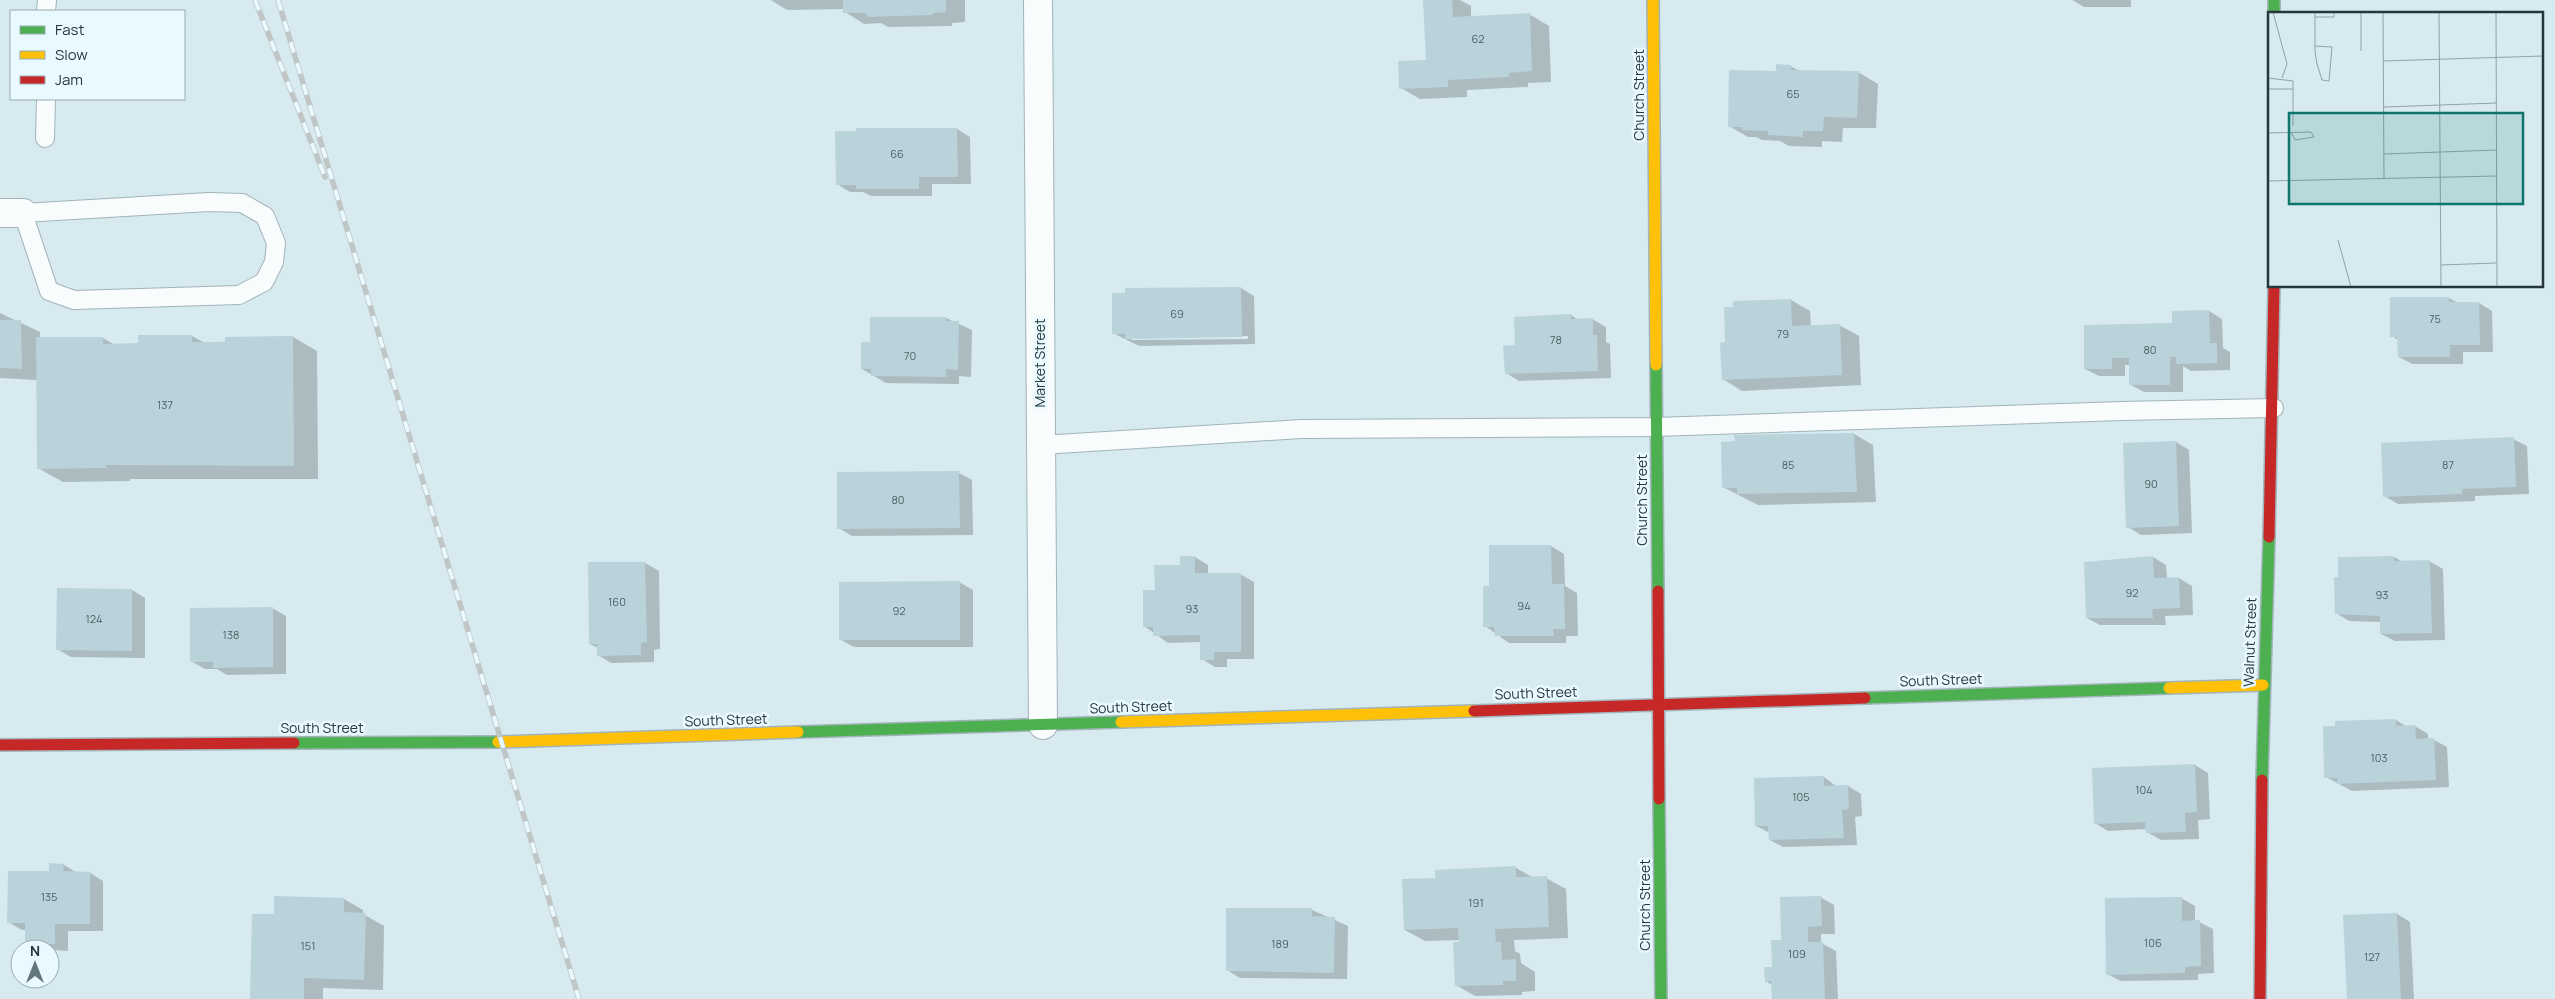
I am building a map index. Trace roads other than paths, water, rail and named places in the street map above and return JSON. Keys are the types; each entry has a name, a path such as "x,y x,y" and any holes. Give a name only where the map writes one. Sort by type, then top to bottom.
{"street":[{"name":"Market Street","path":"1038,0 1043,725"},
{"name":"Church Street","path":"1653,0 1660,999"},
{"name":"Walnut Street","path":"2260,999 2258,880 2263,685 2274,408 2274,288"},
{"name":"South Street","path":"0,746 500,742 2263,685"}],"lane":[{"path":"45,138 46,100"},
{"path":"209,202 242,203 265,216 276,243 274,262 264,282 239,295 74,300 49,291 11,213 209,202"},
{"path":"1041,446 1301,430 1656,428 2122,411 2274,408"}],"railway":[{"path":"255,0 325,177"},
{"path":"278,0 579,999"}]}
